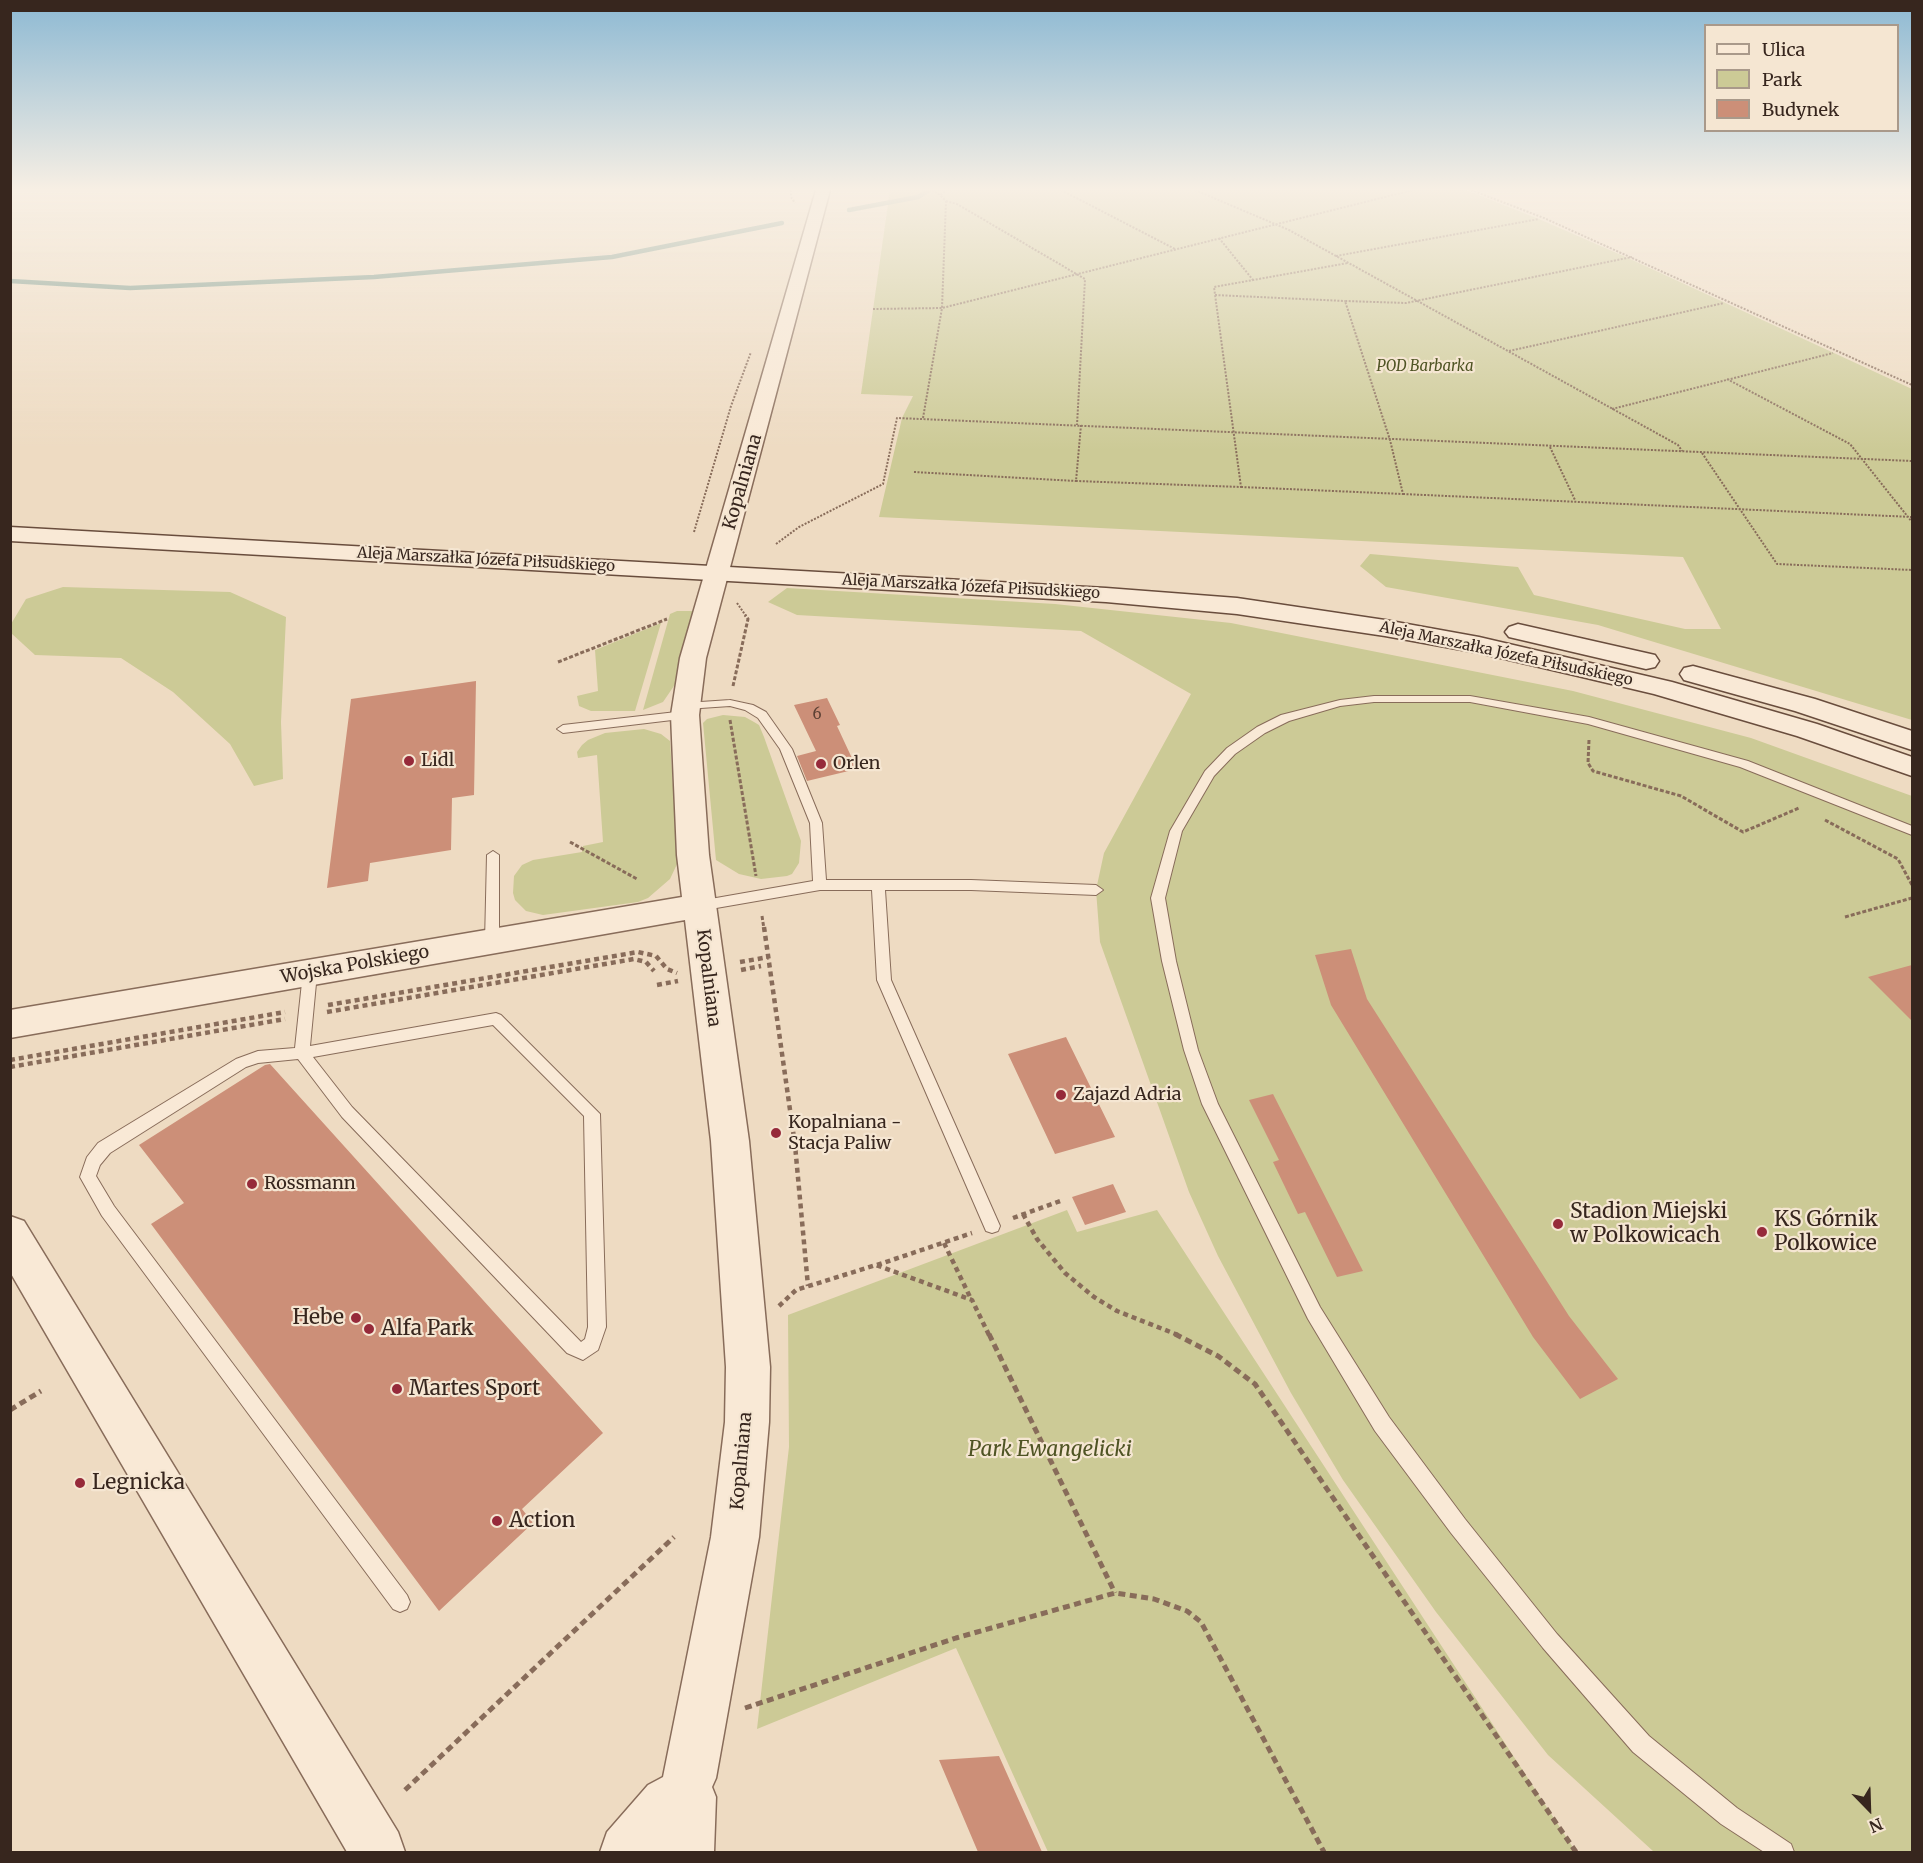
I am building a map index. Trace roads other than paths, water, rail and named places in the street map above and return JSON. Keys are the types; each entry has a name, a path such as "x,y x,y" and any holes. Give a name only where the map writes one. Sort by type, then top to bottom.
{"main road":[{"name":"Kopalniana","path":"658,1852 689,1778 735,1537 742,1484 748,1378 730,1141 706,968 689,803 685,711 693,658 799,277"},
{"name":"Aleja Marszałka Józefa Piłsudskiego","path":"10,513 721,562 1237,606 1385,628 1479,645 1662,688 1808,730 1912,767"},
{"name":"Aleja Marszałka Józefa Piłsudskiego","path":"10,534 1146,577 1231,584 1378,604 1567,642 1655,663 1805,705 1912,741"},
{"name":"Wojska Polskiego","path":"10,1024 699,906"},
{"path":"10,1234 378,1852"},
{"name":"Kopalniana","path":"627,1852 689,1778"},
{"path":"687,1852 689,1778"}],"lane":[{"path":"1783,1852 1729,1816 1641,1744 1550,1641 1458,1526 1382,1424 1314,1313 1210,1104 1191,1050 1158,898 1176,831 1209,774 1230,751 1261,730 1285,718 1340,703 1410,697 1470,699 1589,721 1744,764 1912,831"},
{"path":"562,729 730,704 749,707 762,716 786,749 816,823 820,885"},
{"path":"492,942 493,855"},
{"path":"878,884 884,980 992,1226"},
{"path":"699,906 820,885 971,885 1096,890"},
{"path":"310,973 302,1053 347,1112 573,1347 583,1351 592,1344 597,1327 592,1114 496,1019 302,1053 274,1054 241,1063 104,1148 93,1162 88,1177 108,1211 400,1602"}],"waterway":[{"path":"10,281 130,288 375,277"}],"place":[{"name":"Lidl","path":"409,761"},
{"name":"Orlen","path":"821,764"},
{"name":"Zajazd Adria","path":"1061,1095"},
{"name":"Kopalniana - Stacja Paliw","path":"776,1133"},
{"name":"Rossmann","path":"252,1184"},
{"name":"Stadion Miejski w Polkowicach","path":"1558,1224"},
{"name":"KS Górnik Polkowice","path":"1762,1232"},
{"name":"Hebe","path":"356,1318"},
{"name":"Alfa Park","path":"369,1329"},
{"name":"Martes Sport","path":"397,1389"},
{"name":"Legnicka","path":"80,1483"},
{"name":"Action","path":"497,1521"}],"park label":[{"name":"POD Barbarka","path":"1425,367"},
{"name":"Park Ewangelicki","path":"1050,1450"}]}
